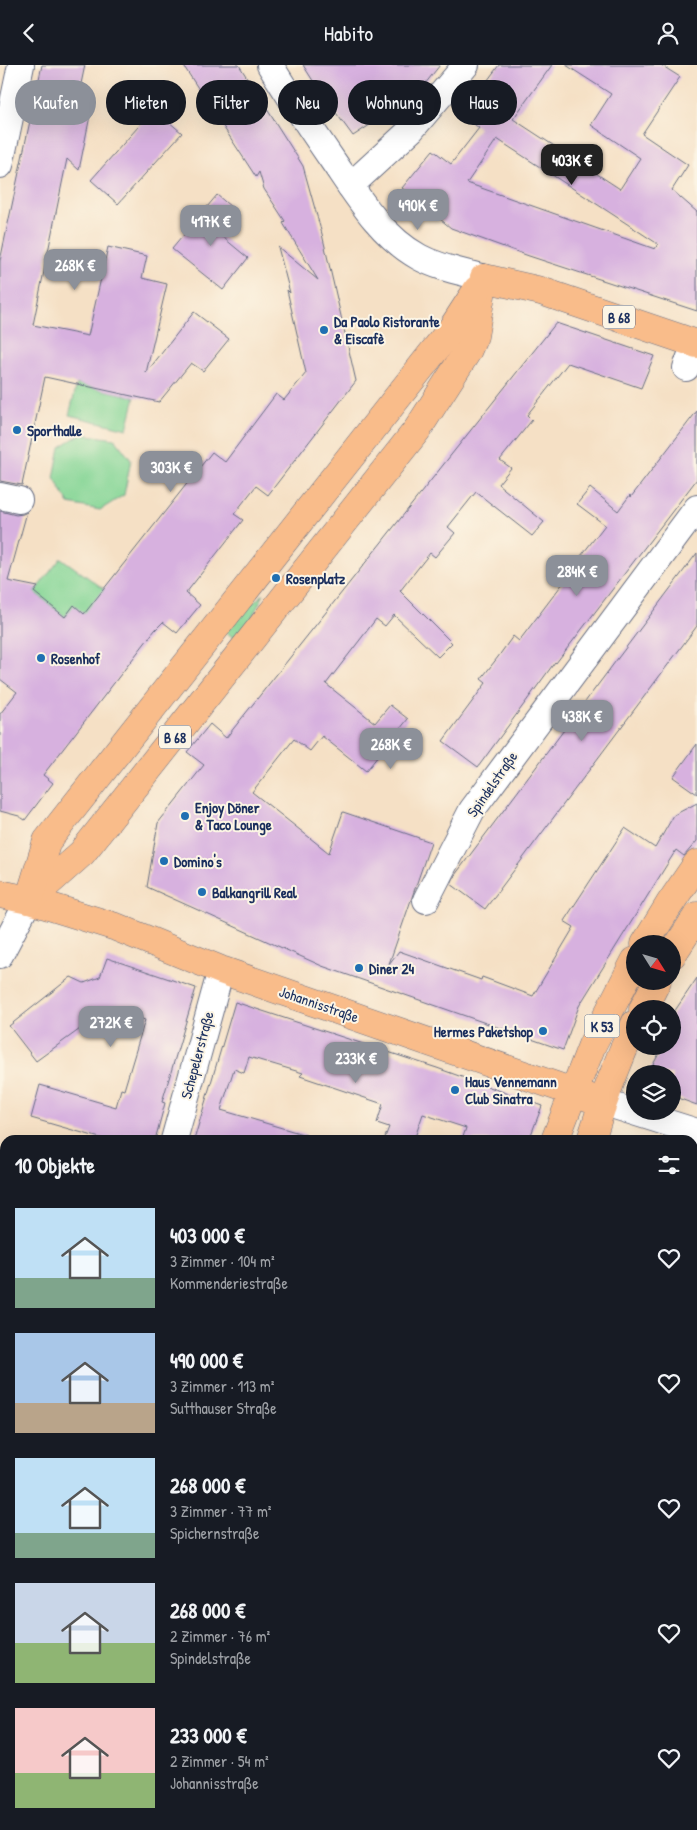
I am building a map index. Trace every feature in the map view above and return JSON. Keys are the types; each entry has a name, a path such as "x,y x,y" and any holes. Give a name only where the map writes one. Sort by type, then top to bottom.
{"main road":[{"name":"B 68","path":"484,278 540,291 693,352"},
{"name":"B 68","path":"29,900 82,853 417,430 468,352 474,336 484,278"},
{"name":"B 68","path":"29,900 46,841 453,327 484,278"},
{"path":"651,935 697,864"},
{"name":"Johannisstraße","path":"0,894 29,900 116,927 221,970 602,1102"},
{"path":"681,941 697,916"},
{"name":"K 53","path":"557,1135 592,1045 626,979"},
{"name":"K 53","path":"592,1135 602,1102 626,1043"}],"street":[{"path":"0,165 21,65"},
{"path":"270,65 350,186 375,219 396,241 419,257 440,266 484,278"},
{"path":"350,186 411,130 466,65"},
{"name":"Spindelstraße","path":"426,900 472,809 697,508"},
{"path":"0,955 29,900"},
{"name":"Schepelerstraße","path":"175,1135 221,970"},
{"name":"Johannisstraße","path":"602,1102 697,1132"}],"green space":[{"path":"77,384 135,397 127,429 69,415"},
{"path":"81,434 115,439 131,460 124,495 100,510 69,504 54,478 60,447"},
{"path":"61,558 104,589 103,629 74,606 65,617 34,592"},
{"path":"264,594 253,616 235,639 226,632 245,609"}],"building":[{"path":"42,65 85,65 82,80 39,80"},
{"path":"183,65 239,65 249,80 196,80 196,85"},
{"path":"303,65 440,65 428,80 348,80 348,125 370,125 353,136 338,116 338,80 313,80"},
{"path":"499,65 552,65 517,113 517,80 488,80"},
{"path":"566,65 661,65 680,77 642,134 688,165 672,190 697,212 697,311 529,256 451,228 402,188 433,150 451,164 479,128 475,125 517,125 517,122 620,189 640,158 591,125 611,94","holes":["497,139 658,244 655,249 467,183"]},
{"path":"268,111 303,166 322,234 356,381 268,495 256,486 234,514 243,520 186,593 200,605 177,633 163,622 155,630 43,775 53,783 25,820 19,816 0,811 0,714 17,692 0,679 0,511 16,515 27,512 8,581 38,587 34,592 65,617 74,605 84,614 212,452 225,462 276,394 284,400 306,373 287,290 290,293 278,247 318,280 283,223 285,221 264,189 259,172 256,177 222,125 268,125"},
{"path":"29,125 88,125 79,170 67,159 33,325 88,336 108,247 147,256 142,278 167,284 146,373 194,312 229,339 203,371 191,363 159,402 45,377 22,485 0,481 0,261"},
{"path":"140,125 173,125 182,133 118,204 91,180"},
{"path":"217,195 231,207 213,229 248,258 223,290 172,249"},
{"path":"556,323 654,356 641,388 568,363 527,415 532,420 500,460 511,468 498,484 544,522 532,536 476,492 448,527 455,533 435,557 430,553 400,591 452,643 438,657 394,615 385,626 376,619 326,684 375,723 390,705 408,719 366,771 322,736 310,751 294,739 252,792 329,853 343,812 431,842 389,964 399,951 481,980 482,977 533,996 574,927 564,921 625,828 655,848 674,815 697,803 697,841 684,856 676,850 579,1006 563,1050 322,966 147,887 158,823 204,765 187,752 210,724 226,738"},
{"path":"697,411 697,479 555,662 478,767 443,741 486,683 481,679 513,636 519,641 605,525 577,504 590,488 618,511 630,495 631,497"},
{"path":"697,553 697,626 485,909 451,884 455,875"},
{"path":"697,744 697,794 673,777"},
{"path":"107,958 196,988 162,1102 165,1103 156,1135 90,1135 31,1118 40,1085 116,1107 121,1089 124,1090 145,1020 109,1008 36,1061 9,1026 71,977 84,983 100,977"},
{"path":"697,978 697,1105 681,1099 681,1065 653,1065 658,1055 681,1055 681,1002"},
{"path":"235,1002 437,1068 542,1106 531,1135 464,1135 466,1128 423,1114 416,1135 386,1135 389,1127 377,1123 383,1104 300,1076 303,1073 249,1057 244,1073 234,1069 221,1110 306,1135 195,1135"}],"place":[{"name":"Da Paolo Ristorante & Eiscafè","path":"324,330"},
{"name":"Sporthalle","path":"17,430"},
{"name":"Rosenplatz","path":"276,578"},
{"name":"Rosenhof","path":"41,658"},
{"name":"Enjoy Döner & Taco Lounge","path":"185,816"},
{"name":"Domino's","path":"164,861"},
{"name":"Balkangrill Real","path":"202,892"},
{"name":"Diner 24","path":"359,968"},
{"name":"Hermes Paketshop","path":"543,1031"},
{"name":"Haus Vennemann Club Sinatra","path":"455,1090"}]}
